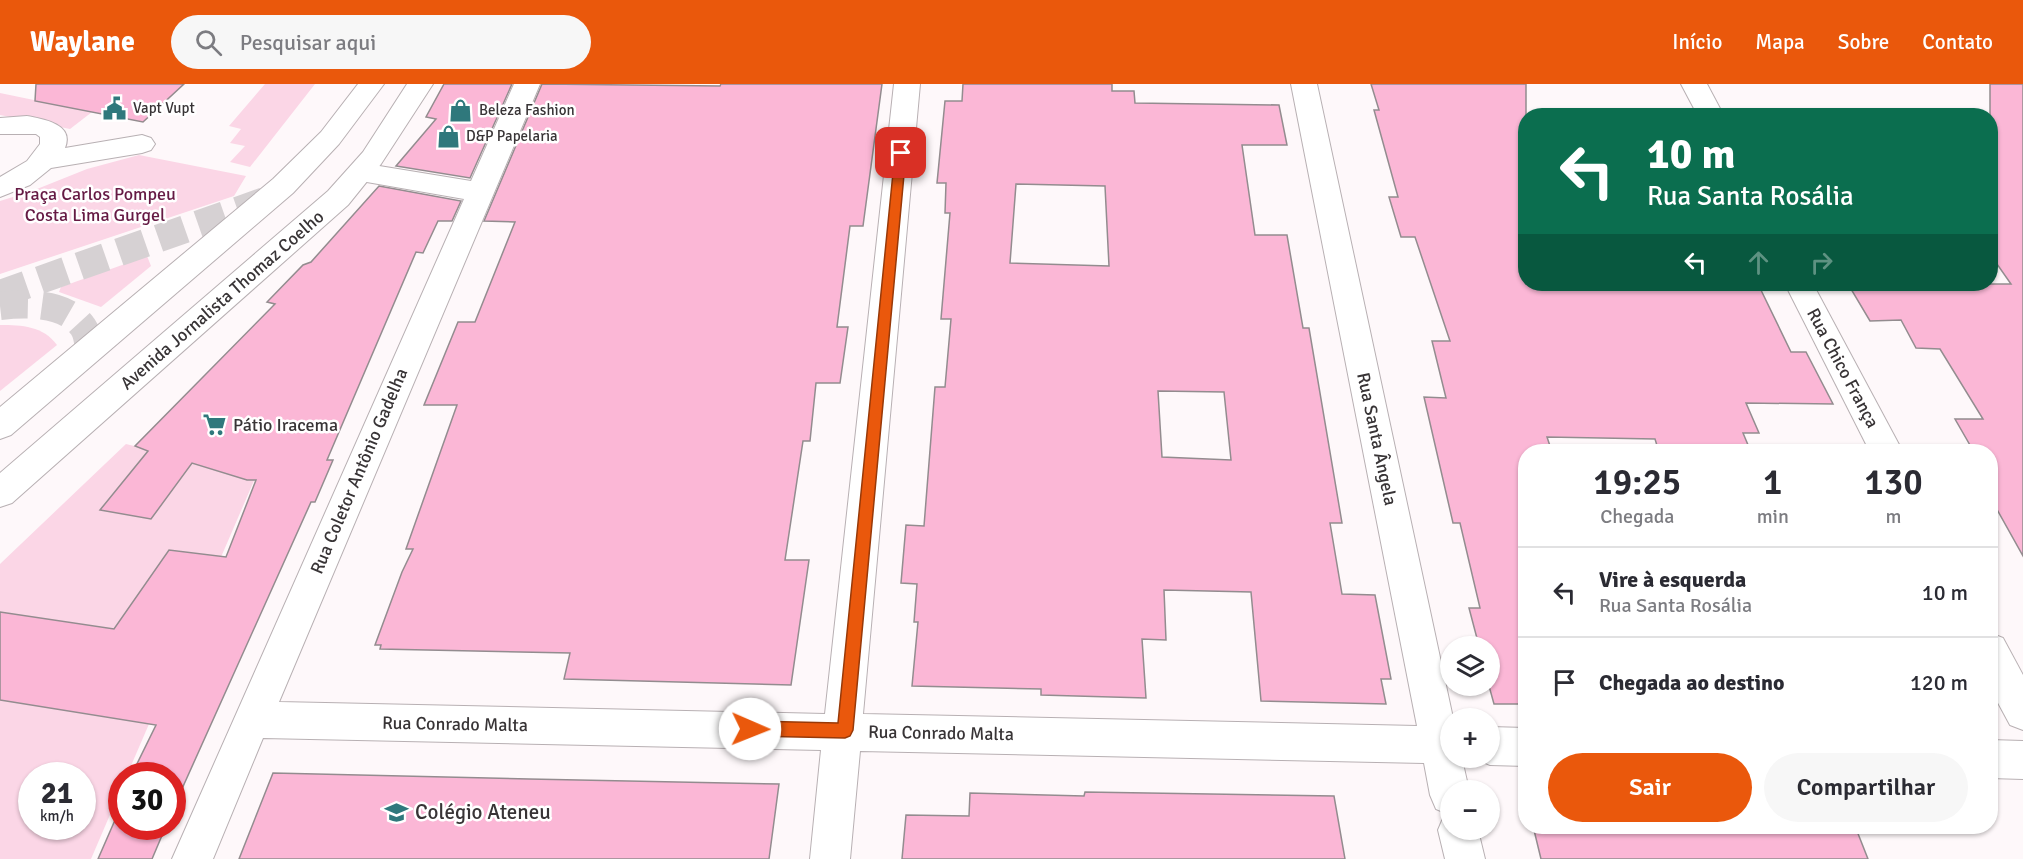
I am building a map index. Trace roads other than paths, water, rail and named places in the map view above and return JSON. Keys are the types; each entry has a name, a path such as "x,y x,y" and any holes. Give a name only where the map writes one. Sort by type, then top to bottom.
{"street":[{"path":"0,426 283,186 315,156 372,84"},
{"name":"Avenida Jornalista Thomaz Coelho","path":"0,493 305,228 361,172 420,84"},
{"name":"Rua Coletor Antônio Gadelha","path":"192,859 527,84"},
{"path":"830,859 845,730 907,84"},
{"name":"Rua Santa Ângela","path":"1304,84 1440,721"},
{"path":"1694,84 1707,108"},
{"path":"0,126 20,123 36,124 48,129 54,137 54,148 34,172 0,188"},
{"path":"46,160 142,144"},
{"path":"361,172 479,192"},
{"name":"Rua Chico França","path":"1803,291 1883,444"},
{"path":"1998,665 2023,712"},
{"name":"Rua Conrado Malta","path":"252,720 845,730 1440,744"},
{"path":"1500,746 1518,747"},
{"path":"1998,759 2023,760"},
{"path":"1460,840 1465,859"}],"tunnel":[{"path":"0,294 268,200"},
{"path":"0,306 22,304 45,306 67,313 76,319 85,330 89,350"}],"place":[{"name":"Vapt Vupt","path":"115,108"},
{"name":"Beleza Fashion","path":"461,110"},
{"name":"D&P Papelaria","path":"448,136"},
{"name":"Pátio Iracema","path":"215,425"},
{"name":"Colégio Ateneu","path":"397,812"}],"park label":[{"name":"Praça Carlos Pompeu Costa Lima Gurgel","path":"95,204"}]}
